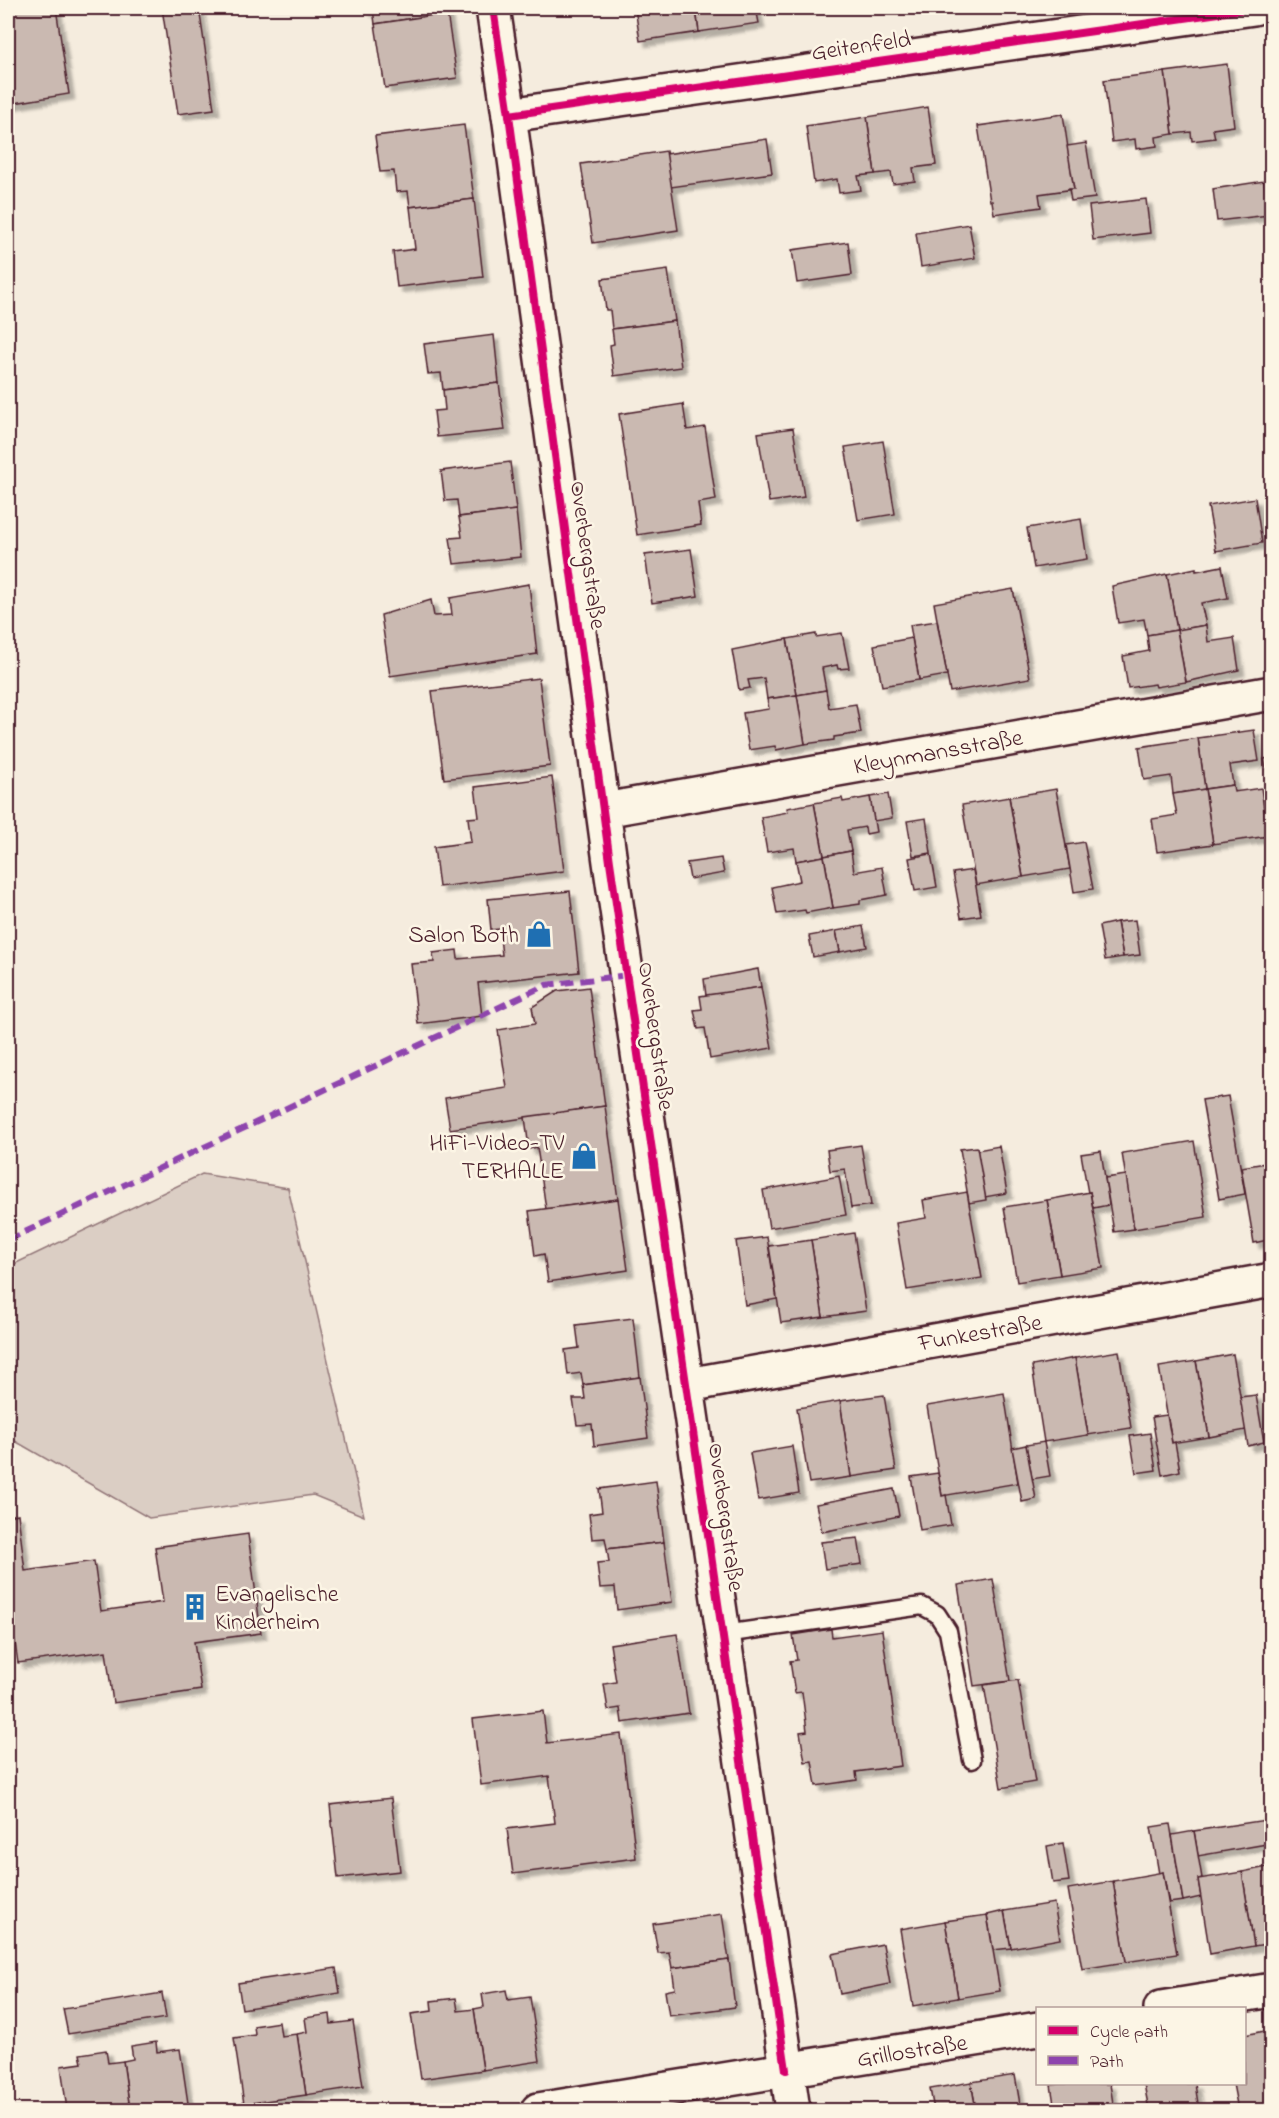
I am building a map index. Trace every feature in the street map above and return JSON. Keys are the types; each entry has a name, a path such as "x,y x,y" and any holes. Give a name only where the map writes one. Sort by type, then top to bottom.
{"street":[{"name":"Overbergstraße","path":"493,8 604,810 792,2110"},
{"name":"Geitenfeld","path":"509,115 1254,8"},
{"name":"Kleynmansstraße","path":"604,810 1272,693"},
{"name":"Funkestraße","path":"688,1385 1272,1280"},
{"path":"1167,2007 1272,1990"},
{"name":"Grillostraße","path":"538,2110 1036,2029"}],"lane":[{"path":"724,1634 922,1606 937,1614 948,1631 972,1760"}],"shaded area":[{"path":"202,1174 288,1188 364,1516 313,1495 149,1518 8,1437 8,1267"}],"building":[{"path":"56,8 69,94 8,104 8,10"},
{"path":"162,8 199,8 214,109 178,114"},
{"path":"366,8 446,8 447,13 375,24 373,9 366,11"},
{"path":"635,8 696,8 699,32 640,41"},
{"path":"696,8 756,8 759,23 699,32"},
{"path":"447,13 457,78 385,88 375,24"},
{"path":"1227,64 1234,126 1213,129 1215,138 1192,141 1191,132 1173,134 1165,72"},
{"path":"1165,72 1173,134 1156,137 1157,146 1136,149 1135,139 1112,142 1104,80"},
{"path":"928,107 936,165 913,168 915,181 893,184 891,172 875,174 867,117"},
{"path":"1063,114 1074,189 1039,194 1041,207 994,214 978,126"},
{"path":"867,117 875,174 858,176 861,190 839,193 837,179 814,183 806,126"},
{"path":"464,125 474,199 410,207 408,191 396,192 394,171 380,172 375,136"},
{"path":"767,139 772,173 671,187 666,154"},
{"path":"1086,143 1095,198 1071,201 1069,189 1074,189 1067,146"},
{"path":"666,151 678,230 593,243 581,164"},
{"path":"1264,181 1269,215 1217,221 1213,189"},
{"path":"474,199 483,277 397,287 393,252 415,249 410,207"},
{"path":"1146,199 1150,233 1093,240 1089,206"},
{"path":"969,224 975,258 921,267 916,233"},
{"path":"848,242 852,275 797,283 792,250"},
{"path":"668,270 675,321 612,329 610,310 606,310 602,279"},
{"path":"675,321 681,367 614,376 610,345 614,344 612,329"},
{"path":"494,335 499,383 443,390 441,373 428,374 424,344"},
{"path":"499,383 505,430 437,437 434,411 445,410 443,390"},
{"path":"683,404 687,430 705,427 716,500 698,503 701,525 637,535 619,414"},
{"path":"793,428 804,497 769,502 758,433"},
{"path":"883,441 895,514 858,520 845,447"},
{"path":"510,462 516,510 459,517 457,500 445,501 441,471"},
{"path":"1255,498 1262,543 1216,551 1208,506"},
{"path":"516,510 521,557 454,564 450,538 462,537 459,517"},
{"path":"1081,519 1087,559 1034,568 1027,528"},
{"path":"691,549 698,596 652,603 645,555"},
{"path":"1222,566 1228,598 1201,603 1206,625 1177,630 1167,574"},
{"path":"1167,574 1177,630 1147,635 1144,619 1118,623 1112,586"},
{"path":"529,584 537,654 390,676 381,615 431,600 434,616 452,615 450,598"},
{"path":"1013,589 1030,678 950,692 934,603"},
{"path":"937,621 947,675 919,680 910,625"},
{"path":"1206,625 1208,642 1234,638 1239,670 1186,682 1177,630"},
{"path":"1177,630 1186,682 1156,687 1155,684 1128,688 1123,656 1149,651 1147,635"},
{"path":"842,633 849,668 838,669 837,665 822,668 826,690 797,695 787,639 816,634 816,637"},
{"path":"912,638 919,680 882,686 874,645"},
{"path":"787,639 797,695 767,699 764,678 748,680 750,688 739,690 732,650"},
{"path":"539,678 550,766 444,779 432,691"},
{"path":"826,690 829,708 856,704 861,733 805,744 797,695"},
{"path":"797,695 805,744 776,750 775,746 749,750 743,713 769,709 767,699"},
{"path":"1254,730 1259,761 1230,765 1233,785 1205,789 1198,738"},
{"path":"1198,738 1205,789 1173,794 1171,776 1144,780 1139,747"},
{"path":"1272,757 1272,801 1264,759"},
{"path":"552,777 564,871 439,887 434,847 471,842 468,818 479,817 475,787"},
{"path":"1233,785 1234,792 1261,788 1268,836 1213,844 1205,789"},
{"path":"1056,789 1070,869 1023,877 1009,797"},
{"path":"1205,789 1213,844 1157,852 1152,819 1177,815 1173,794"},
{"path":"888,794 892,818 874,821 870,797"},
{"path":"870,797 876,832 866,834 865,827 847,830 851,851 824,856 814,803 842,798 843,802"},
{"path":"1009,797 1023,877 976,885 962,805"},
{"path":"814,803 824,856 796,861 794,848 767,852 761,817 788,812 787,808"},
{"path":"926,818 931,853 913,856 907,821"},
{"path":"1084,842 1093,889 1074,892 1066,845"},
{"path":"851,851 854,872 882,867 887,895 860,900 860,904 833,908 824,856"},
{"path":"931,854 937,887 915,891 909,858"},
{"path":"824,856 833,908 806,913 805,910 777,914 772,887 800,881 796,861"},
{"path":"721,858 724,873 690,879 687,863"},
{"path":"973,870 981,915 961,918 953,873"},
{"path":"570,891 579,972 478,983 482,1016 418,1024 411,964 434,962 433,953 457,950 458,959 502,955 499,929 491,930 488,899"},
{"path":"1135,920 1140,955 1123,957 1117,922"},
{"path":"1117,922 1123,957 1105,960 1099,926"},
{"path":"863,926 867,947 840,952 836,931"},
{"path":"836,931 840,952 813,957 809,936"},
{"path":"758,969 761,987 706,996 704,979"},
{"path":"589,987 605,1106 450,1129 445,1098 507,1088 498,1030 535,1024 532,1007 557,991"},
{"path":"761,987 772,1048 710,1059 705,1028 698,1029 694,1010 702,1009 700,996"},
{"path":"1228,1096 1245,1194 1219,1199 1202,1100"},
{"path":"605,1106 618,1199 546,1209 537,1147 529,1149 525,1117"},
{"path":"1194,1141 1206,1217 1134,1229 1122,1153"},
{"path":"861,1145 871,1205 851,1208 845,1169 830,1171 827,1150"},
{"path":"999,1146 1007,1193 985,1197 977,1150"},
{"path":"977,1147 986,1200 969,1203 960,1149"},
{"path":"1101,1151 1109,1205 1093,1208 1081,1154"},
{"path":"1272,1162 1272,1239 1254,1243 1241,1167"},
{"path":"1126,1175 1134,1229 1114,1232 1105,1178"},
{"path":"839,1176 846,1215 769,1228 763,1190"},
{"path":"967,1192 982,1278 907,1290 896,1223 926,1218 923,1200"},
{"path":"1090,1192 1103,1268 1060,1275 1047,1200"},
{"path":"618,1199 628,1270 548,1282 544,1254 535,1256 529,1211"},
{"path":"1047,1200 1060,1275 1017,1282 1004,1207"},
{"path":"854,1233 866,1311 823,1317 811,1240"},
{"path":"767,1237 777,1299 745,1305 736,1241"},
{"path":"811,1240 823,1317 781,1323 769,1246"},
{"path":"633,1318 640,1377 583,1385 581,1373 568,1375 565,1350 579,1348 576,1325"},
{"path":"1119,1351 1131,1428 1088,1435 1075,1358"},
{"path":"1233,1354 1246,1430 1209,1437 1196,1361"},
{"path":"1075,1358 1088,1435 1044,1442 1032,1366"},
{"path":"1196,1361 1209,1437 1172,1443 1159,1367"},
{"path":"640,1377 648,1438 594,1446 592,1424 577,1425 573,1399 585,1399 583,1385"},
{"path":"1004,1393 1018,1483 942,1496 927,1406"},
{"path":"884,1395 896,1470 851,1477 840,1401"},
{"path":"1256,1395 1264,1442 1248,1446 1240,1397"},
{"path":"840,1401 851,1477 809,1483 797,1408"},
{"path":"1167,1415 1180,1471 1162,1475 1152,1417"},
{"path":"1150,1433 1156,1470 1136,1473 1130,1436"},
{"path":"1044,1442 1050,1476 1032,1479 1026,1445"},
{"path":"1026,1445 1036,1499 1022,1502 1012,1448"},
{"path":"792,1446 799,1493 758,1500 750,1453"},
{"path":"938,1473 942,1496 946,1495 951,1525 920,1530 911,1477"},
{"path":"656,1481 664,1542 607,1549 605,1538 592,1539 589,1514 602,1512 599,1489"},
{"path":"894,1489 899,1516 822,1532 816,1504"},
{"name":"Evangelische Kinderheim","path":"18,1514 25,1571 94,1561 101,1611 163,1602 155,1547 248,1534 261,1633 194,1642 201,1690 113,1703 106,1651 18,1663 11,1616 8,1616 8,1516"},
{"path":"858,1538 862,1564 825,1569 821,1542"},
{"path":"664,1542 672,1602 617,1610 615,1587 600,1588 597,1563 609,1562 607,1549"},
{"path":"993,1579 1010,1681 974,1686 958,1585"},
{"path":"831,1629 832,1637 882,1630 901,1766 856,1772 857,1780 816,1786 812,1761 805,1762 800,1732 807,1731 802,1692 795,1693 790,1661 797,1660 793,1635"},
{"path":"677,1634 689,1713 622,1723 620,1708 608,1710 604,1684 616,1682 610,1644"},
{"path":"1018,1680 1035,1782 1001,1788 984,1685"},
{"path":"543,1711 547,1743 621,1734 636,1858 513,1874 507,1829 555,1823 549,1776 481,1785 473,1719"},
{"path":"391,1798 400,1871 338,1878 330,1805"},
{"path":"1272,1819 1272,1843 1198,1856 1194,1831"},
{"path":"1170,1824 1183,1901 1169,1903 1163,1872 1159,1874 1151,1827"},
{"path":"1194,1831 1202,1878 1198,1879 1201,1897 1183,1901 1172,1835"},
{"path":"1063,1843 1069,1881 1053,1883 1047,1846"},
{"path":"1272,1866 1272,1943 1254,1946 1242,1872"},
{"path":"1163,1872 1177,1954 1126,1962 1113,1881"},
{"path":"1242,1872 1254,1946 1210,1954 1198,1879"},
{"path":"1113,1881 1126,1962 1082,1969 1068,1889"},
{"path":"1054,1903 1060,1939 1011,1948 1004,1911"},
{"path":"1004,1911 1011,1948 993,1950 987,1915"},
{"path":"722,1914 729,1960 672,1968 669,1952 658,1953 653,1924"},
{"path":"987,1915 1000,1991 958,1998 945,1921"},
{"path":"945,1921 958,1998 913,2006 900,1929"},
{"path":"883,1944 890,1984 840,1994 832,1954"},
{"path":"729,1960 735,2007 669,2016 665,1991 675,1989 672,1968"},
{"path":"336,1968 340,1993 242,2009 238,1983"},
{"path":"506,1990 508,2000 530,1997 540,2061 483,2070 474,2009 484,2007 482,1994"},
{"path":"162,1993 166,2018 68,2034 63,2009"},
{"path":"456,1998 458,2011 474,2009 483,2070 421,2079 411,2014 432,2011 431,2001"},
{"path":"330,2014 331,2024 353,2021 363,2086 306,2095 297,2034 307,2032 305,2018"},
{"path":"279,2022 281,2036 297,2034 306,2095 244,2104 234,2038 255,2035 254,2026"},
{"path":"1270,2030 1272,2108 1238,2110 1233,2085 1246,2085 1246,2035"},
{"path":"156,2042 157,2052 180,2049 189,2110 130,2110 123,2061 133,2059 131,2046"},
{"path":"106,2050 108,2063 123,2061 130,2110 67,2110 61,2066 82,2063 80,2054"},
{"path":"1015,2075 1021,2110 976,2110 971,2082"},
{"path":"971,2082 976,2110 934,2110 930,2089"},
{"path":"1051,2085 1110,2085 1114,2110 1055,2110"},
{"path":"1144,2085 1195,2085 1199,2110 1149,2110"}],"marked path":[{"path":"8,1240 546,985 628,975"}],"cycle path":[{"path":"493,8 610,862 786,2070"},
{"path":"509,115 1254,8"}],"place":[{"name":"Salon Both","path":"539,934"},
{"name":"HiFi-Video-TV TERHALLE","path":"584,1156"},
{"name":"Evangelische Kinderheim","path":"195,1607"}]}
